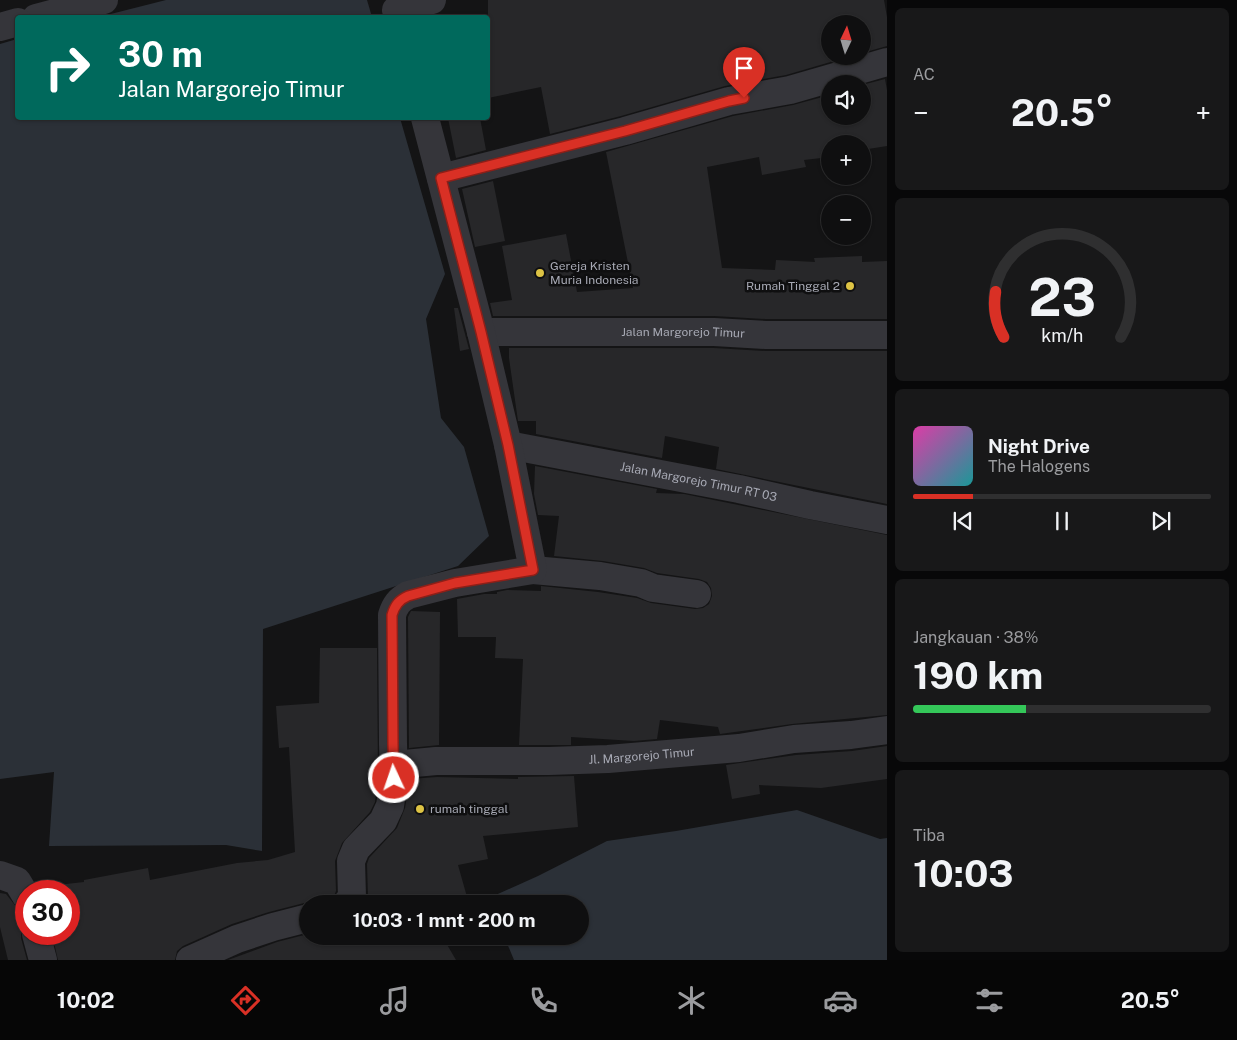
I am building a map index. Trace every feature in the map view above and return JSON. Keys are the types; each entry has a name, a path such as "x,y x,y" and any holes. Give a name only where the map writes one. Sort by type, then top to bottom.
{"street":[{"path":"47,15 104,0"},
{"path":"395,9 432,0"},
{"path":"0,27 15,23"},
{"path":"441,178 625,131 729,101 790,90 887,62"},
{"path":"426,120 481,332 508,445 533,570"},
{"name":"Jalan Margorejo Timur","path":"481,332 714,332 766,335 887,335"},
{"name":"Jalan Margorejo Timur RT 03","path":"508,445 739,489 887,520"},
{"path":"352,895 351,861 356,849 383,820 390,806 394,778 392,615 394,607 402,599 455,583 533,570 600,576 640,583 653,588 698,594"},
{"name":"Jl. Margorejo Timur","path":"394,765 436,761 608,759 738,748 803,739 887,731"},
{"path":"0,875 15,880"},
{"path":"190,960 273,926 299,920"},
{"path":"39,945 43,960"}],"shaded area":[{"path":"166,0 367,0 371,15 107,15"},
{"path":"15,40 15,120 401,120 445,274 426,319 441,418 464,447 489,536 458,566 263,629 262,851 226,845 49,846 54,772 0,779 0,44"},
{"path":"797,810 880,839 887,838 887,960 514,960 508,945 589,945 589,895 496,895 607,841"}],"building":[{"path":"488,0 884,0 887,17 887,46 871,50 871,15 821,15 821,65 786,75 725,86 550,134 541,87 490,98 490,15 488,15"},
{"path":"885,79 887,90 887,146 871,149 871,135 821,135 821,158 804,160 806,167 762,175 759,157 707,167 722,268 775,270 776,260 815,262 814,258 862,256 862,262 887,261 887,319 766,319 714,316 493,316 490,303 512,300 502,246 566,234 577,292 633,288 606,152 733,116 793,105 821,97 821,125 871,125 871,83"},
{"path":"448,120 480,120 486,150 456,158"},
{"path":"493,181 505,241 475,247 462,189"},
{"path":"454,308 458,308 469,349 460,351"},
{"path":"509,348 714,348 766,351 887,351 887,504 716,469 719,447 665,436 662,458 536,434 536,421 518,421"},
{"path":"535,466 657,489 656,493 684,494 887,535 887,715 792,724 720,734 718,727 660,720 657,739 634,741 571,737 571,745 519,745 523,659 495,658 496,637 458,637 457,599 484,594 497,594 497,592 507,590 541,591 541,586 598,592 637,598 651,603 695,609 703,608 709,604 712,596 711,588 707,582 699,579 657,573 644,568 603,561 554,556 559,516 538,515 534,494"},
{"path":"411,611 440,612 439,745 409,748 408,617"},
{"path":"320,648 377,648 378,777 375,802 370,812 342,843 335,861 334,895 299,895 299,904 232,924 183,946 177,951 175,960 58,960 55,945 80,945 80,882 84,882 84,880 148,868 150,880 237,863 268,860 295,852 289,747 279,748 276,706 319,703"},
{"path":"887,746 887,779 821,788 759,785 760,794 732,799 726,765 796,755 852,751"},
{"path":"574,776 578,827 483,836 488,859 458,865 466,895 368,895 367,864 369,858 397,828 405,808 410,779 437,777 518,779 518,777"},
{"path":"0,893 6,894 15,905 15,945 23,945 27,960 8,960 0,927"},
{"path":"299,936 299,945 447,945 456,960 228,960 277,942"}],"place":[{"name":"Gereja Kristen Muria Indonesia","path":"540,273"},
{"name":"Rumah Tinggal 2","path":"850,286"},
{"name":"rumah tinggal","path":"420,809"}],"route":[{"path":"394,778 392,615 394,607 408,596 455,583 533,570 508,445 441,178 625,131 744,98"}]}
